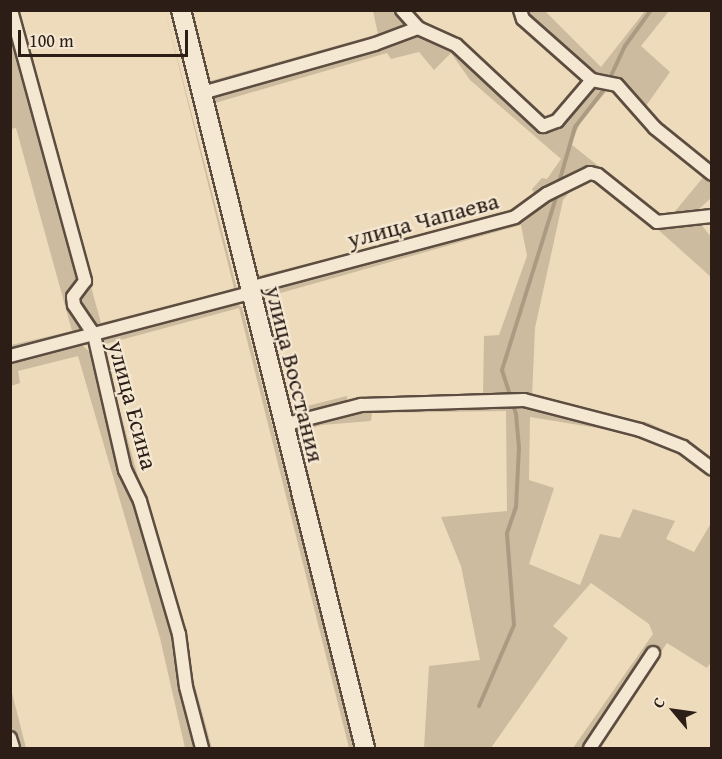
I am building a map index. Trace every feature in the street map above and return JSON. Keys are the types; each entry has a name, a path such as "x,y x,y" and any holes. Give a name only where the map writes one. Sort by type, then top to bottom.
{"street":[{"name":"улица Есина","path":"11,10 85,281 73,297 74,305 94,335 126,470 140,501 178,634 186,687 202,748"},
{"name":"улица Восстания","path":"181,10 365,748"},
{"path":"402,10 418,27 456,45 543,126 556,122 592,80"},
{"path":"520,10 523,19 592,80 617,86 655,128 711,174"},
{"path":"202,93 354,50 418,27"},
{"name":"улица Чапаева","path":"10,356 94,335 515,217 581,176 598,176 657,222 711,216"},
{"path":"283,425 361,405 524,400 640,430 683,447 711,469"},
{"path":"590,748 653,653"},
{"path":"10,738 13,748"}],"shaded area":[{"path":"165,11 237,289 208,298 206,296 234,288"},
{"path":"373,11 396,11 410,26 211,85 210,81 378,34"},
{"path":"524,11 545,11 601,67 645,11 669,11 641,46 670,72 643,110 618,82 594,75"},
{"path":"10,21 80,280 73,287 86,332 11,350 11,345 72,331 16,128 11,129"},
{"path":"416,31 454,48 541,130 559,126 597,85 604,83 616,88 654,130 711,176 711,198 699,209 672,215 705,175 638,118 628,103 610,87 581,121 571,144 659,215 603,172 589,168 535,196 532,189 542,178 547,179 561,159 470,80 451,53 434,70 419,52 391,59 387,53 215,103 212,94 376,47"},
{"path":"581,178 563,200 535,328 532,397 483,394 484,336 499,335 527,256 521,225 263,298 260,289 468,235"},
{"path":"508,213 465,228 259,280 258,276"},
{"path":"700,223 711,237 711,277 654,226"},
{"path":"90,283 101,323 189,300 187,304 96,330 78,305 78,297"},
{"path":"233,302 242,307 355,748 349,748 239,308 102,345 212,748 205,748 99,341"},
{"path":"82,345 93,355 174,635 197,748 185,748 160,638 78,356 18,371 20,383 11,386 11,361"},
{"path":"347,396 347,400 363,400 294,417 291,410"},
{"path":"532,397 649,423 690,443 646,425 561,408"},
{"path":"523,405 610,430 530,417 529,480 554,488 529,564 580,585 600,534 620,538 633,509 675,521 666,539 694,552 711,523 712,660 707,668 667,643 598,748 573,748 653,634 649,624 591,583 553,626 568,638 491,748 424,748 429,666 480,660 461,566 441,517 507,511 506,411 372,413 371,421 322,425 298,432 296,425 364,409"},
{"path":"10,685 26,748 17,748 11,722"}],"waterway":[{"path":"609,80 625,46 651,10"},
{"path":"558,186 575,127 606,87"},
{"path":"479,706 514,625 507,533 516,507 519,448 516,414 502,370 557,194"}]}
